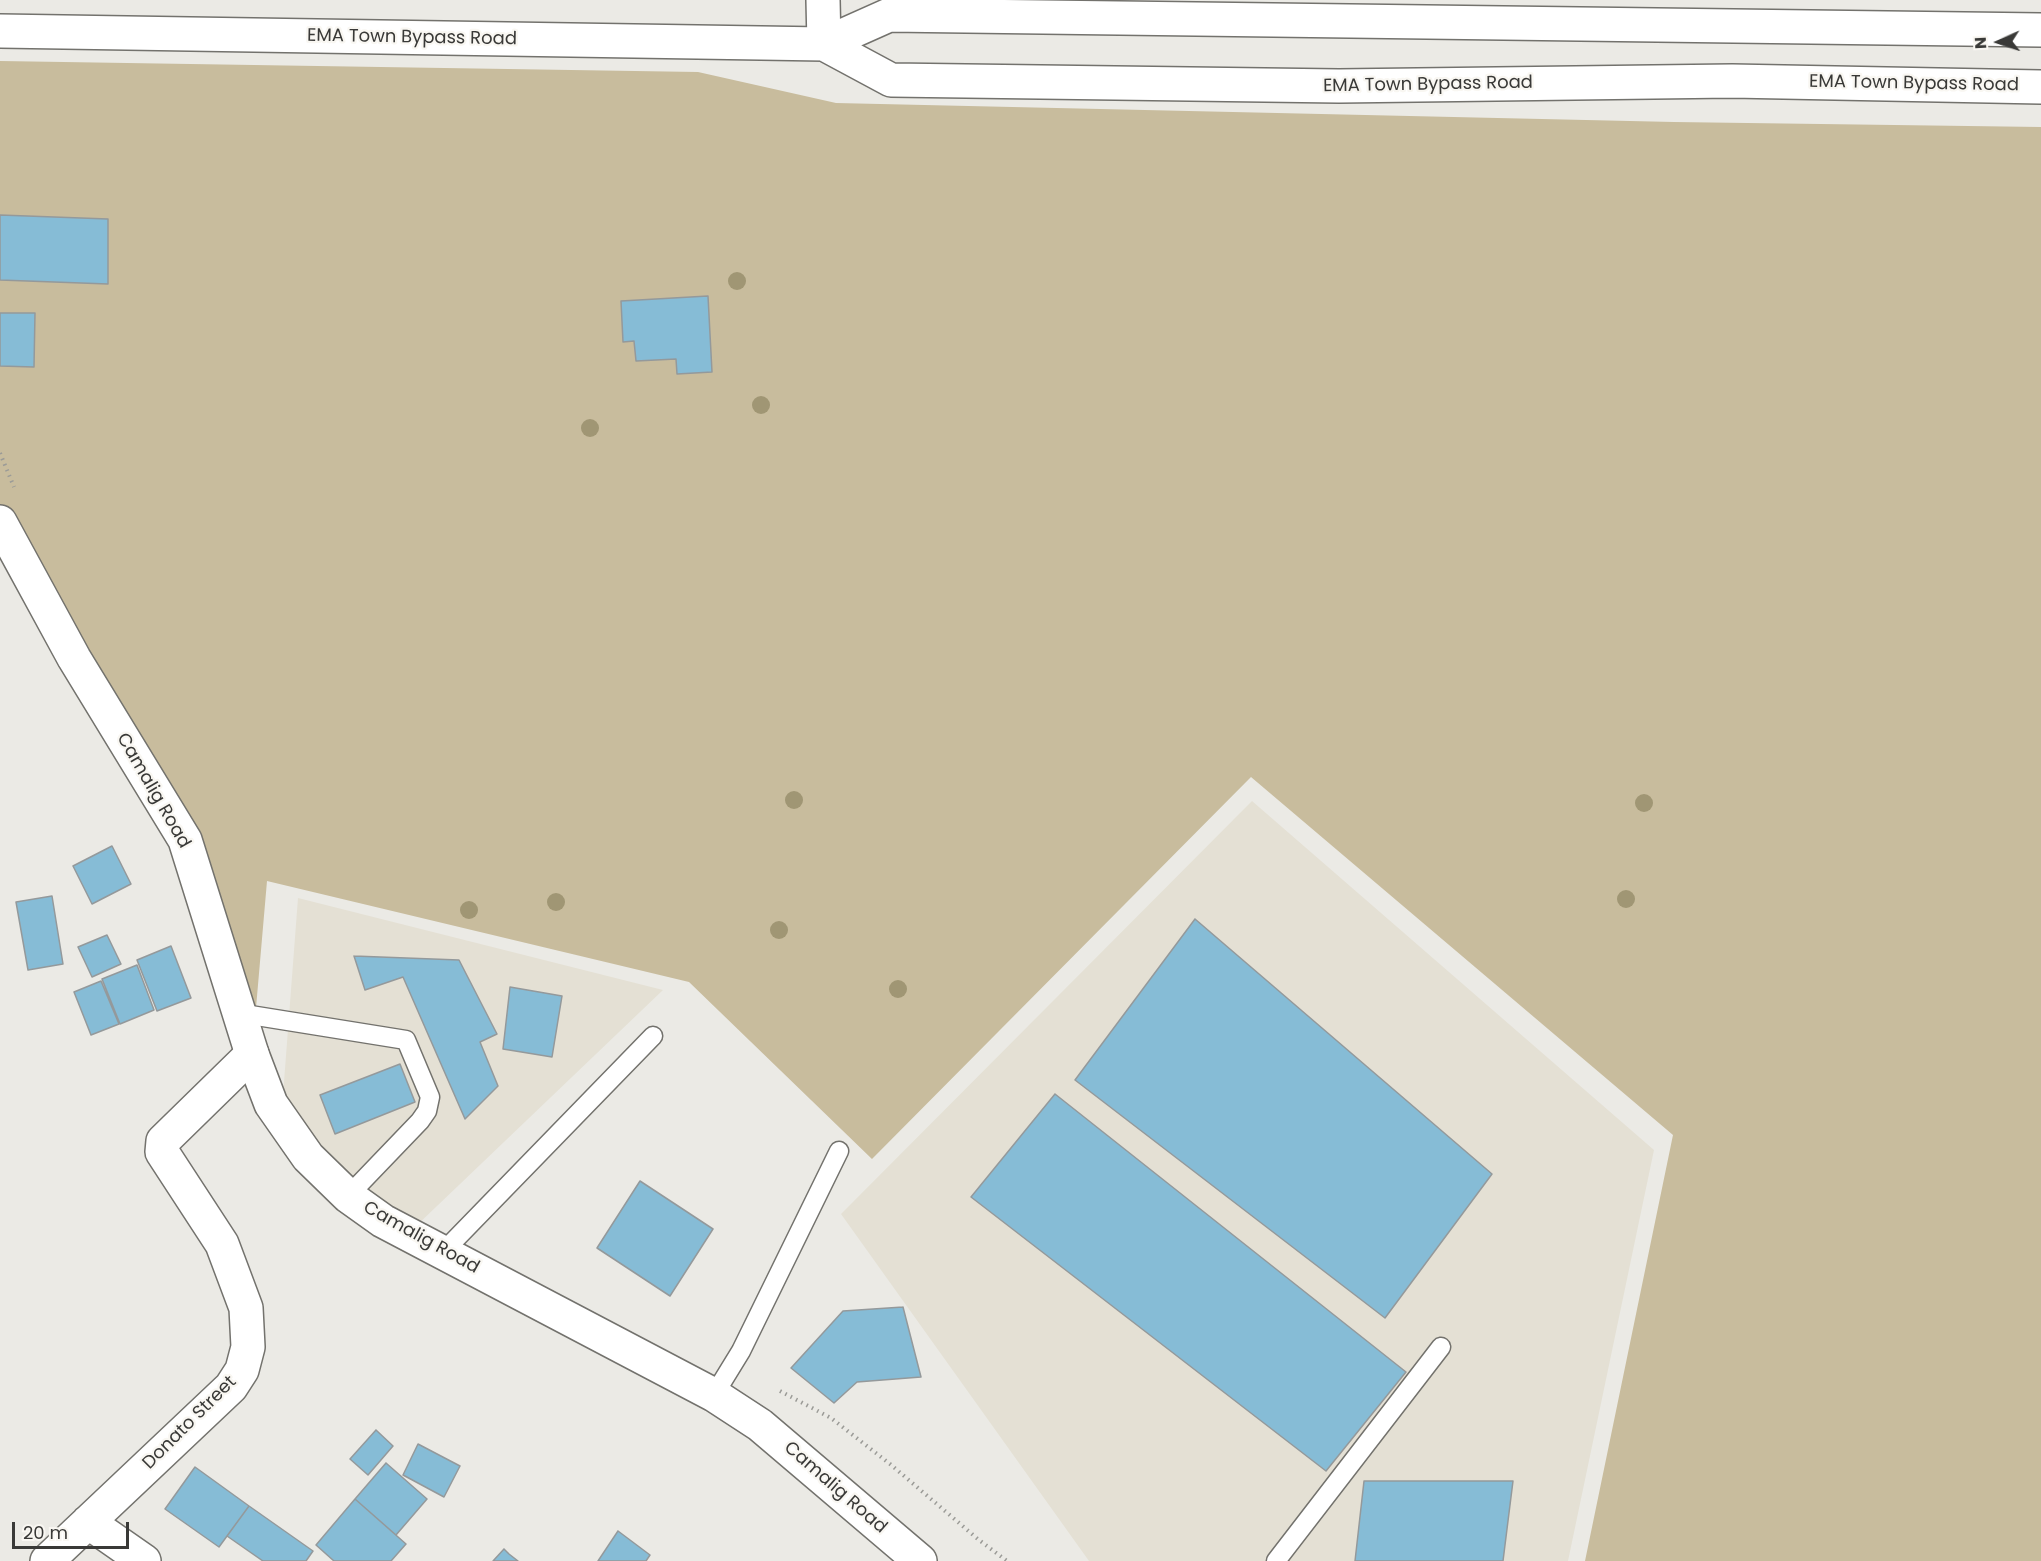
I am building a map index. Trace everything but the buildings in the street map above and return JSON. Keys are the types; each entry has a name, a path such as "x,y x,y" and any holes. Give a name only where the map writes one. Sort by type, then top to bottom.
{"street":[{"path":"823,0 824,44"},
{"name":"EMA Town Bypass Road","path":"0,31 824,44 889,15 2041,30"},
{"name":"EMA Town Bypass Road","path":"824,44 891,80 1339,86 1732,81 2041,87"},
{"name":"Camalig Road","path":"0,522 74,658 185,840 238,1013 271,1104 308,1157 348,1196 383,1221 714,1395 760,1425 920,1561"},
{"name":"Donato Street","path":"47,1561 231,1387 242,1370 248,1347 246,1308 222,1244 162,1152 163,1142 252,1054"},
{"path":"88,1522 144,1561"}],"lane":[{"path":"238,1013 406,1040 430,1097 427,1111 348,1196"},
{"path":"443,1252 653,1036"},
{"path":"714,1395 741,1351 839,1151"},
{"path":"1276,1561 1441,1347"}],"shaded area":[{"path":"0,61 698,72 836,103 1674,122 2041,127 2041,1561 1585,1561 1673,1135 1251,777 872,1159 689,982 267,881 252,1054 185,840 0,522"},
{"path":"1252,801 1654,1150 1568,1561 1089,1561 841,1214"},
{"path":"298,898 663,990 414,1228 319,1158 283,1095"}]}
